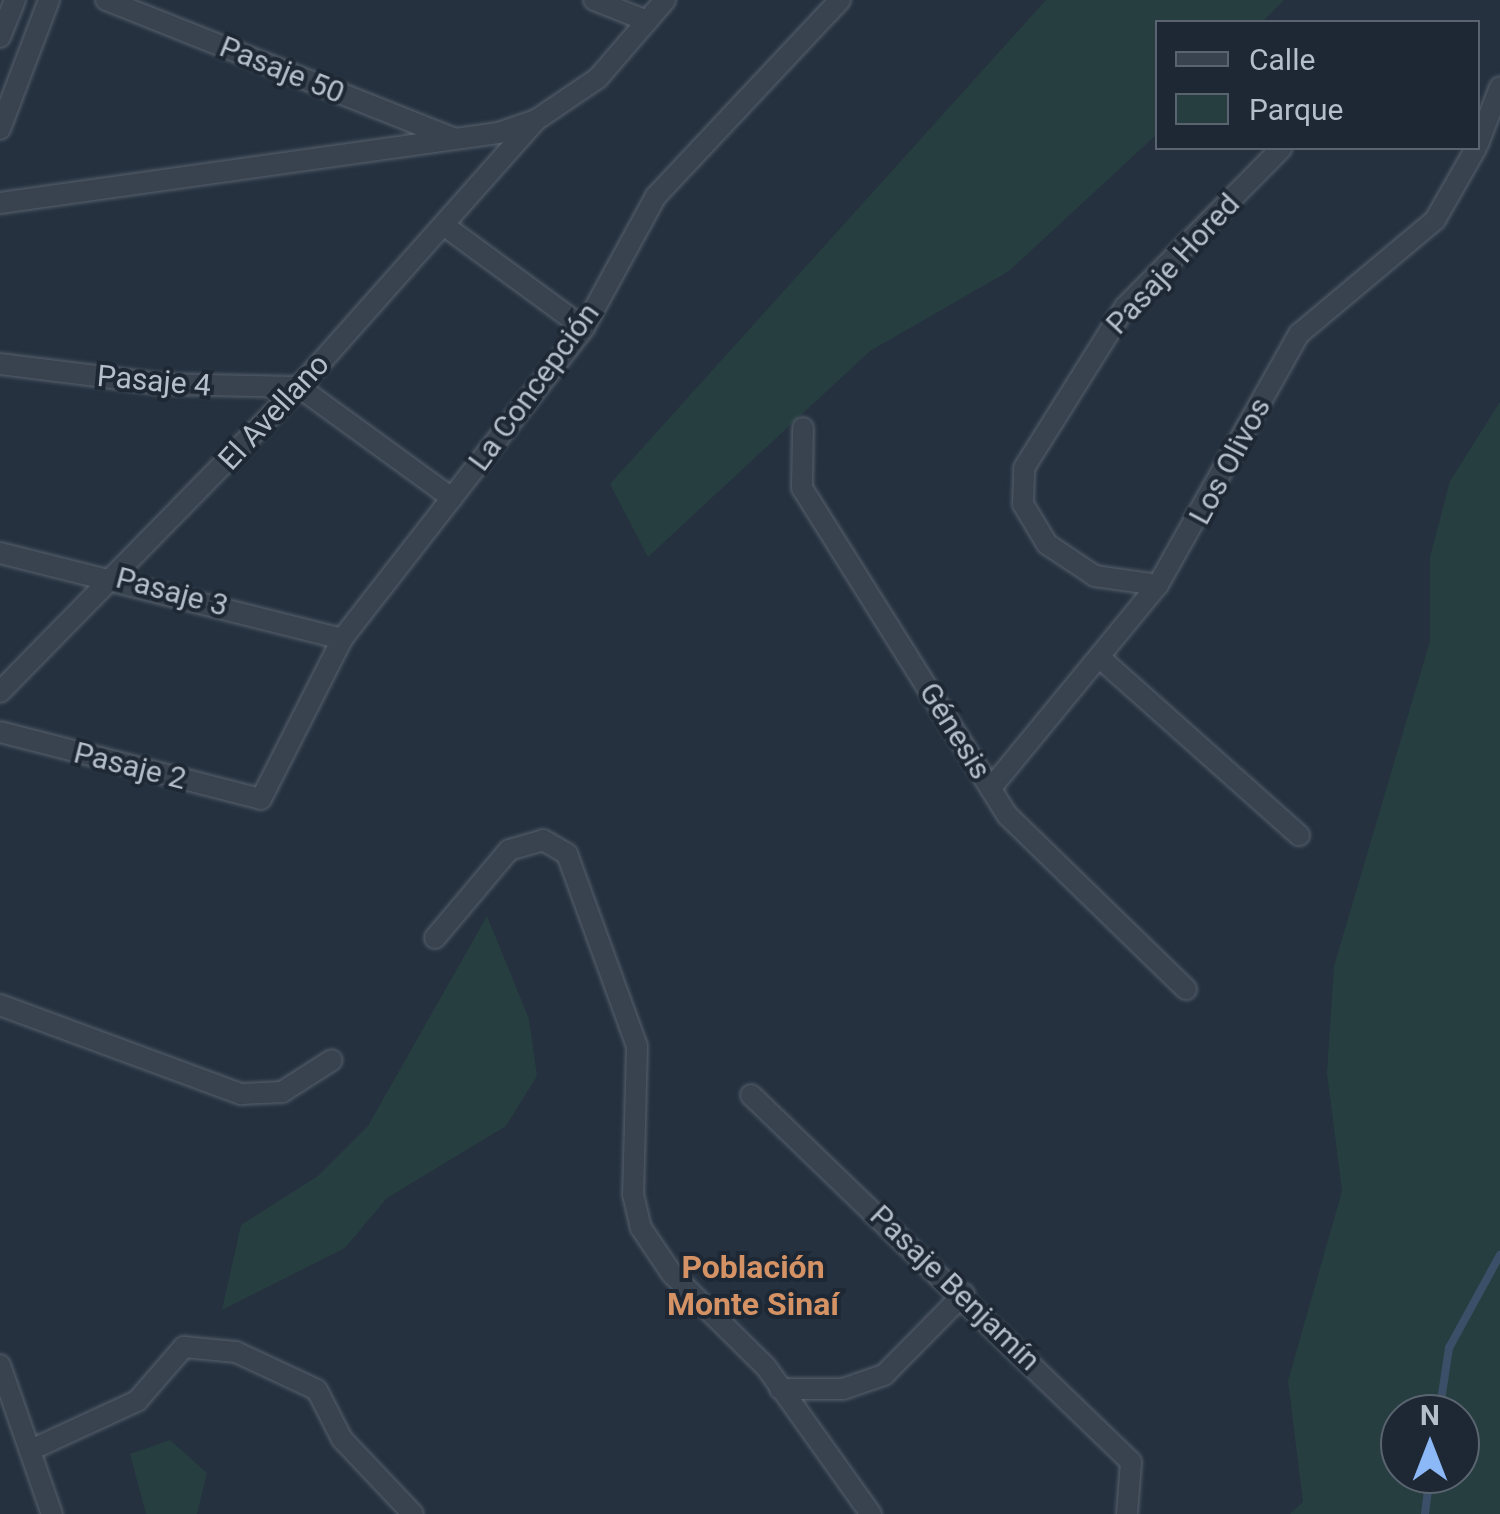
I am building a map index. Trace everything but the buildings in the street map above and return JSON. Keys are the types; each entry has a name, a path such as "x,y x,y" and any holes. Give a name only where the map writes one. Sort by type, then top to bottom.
{"street":[{"path":"0,36 15,0"},
{"path":"0,129 50,0"},
{"name":"Pasaje 50","path":"106,0 458,140"},
{"path":"594,0 648,21"},
{"name":"El Avellano","path":"0,692 120,576 299,387 536,120 598,78 665,0"},
{"name":"La Concepción","path":"261,799 342,639 584,328 656,196 840,0"},
{"name":"Los Olivos","path":"1480,138 1500,86"},
{"name":"El Avellano","path":"0,203 458,140 536,120"},
{"name":"Pasaje Hored","path":"1158,585 1095,576 1048,544 1023,504 1024,468 1125,307 1280,150"},
{"name":"Los Olivos","path":"991,788 1158,585 1300,334 1435,220 1475,150"},
{"path":"445,226 584,328"},
{"name":"Pasaje 4","path":"0,364 161,384 299,387"},
{"path":"299,387 452,498"},
{"name":"Génesis","path":"803,428 802,488 991,788 1186,988"},
{"name":"Pasaje 3","path":"0,553 120,576 342,639"},
{"path":"1099,657 1300,834"},
{"name":"Pasaje 2","path":"0,732 261,799"},
{"path":"435,938 509,850 544,840 567,854 638,1046 633,1194 641,1228 780,1389 871,1514"},
{"path":"0,1005 241,1094 282,1092 332,1060"},
{"name":"Pasaje Benjamín","path":"751,1095 964,1294 1131,1462 1130,1505"},
{"path":"780,1389 843,1389 884,1375 964,1294"},
{"path":"33,1449 138,1401 184,1347 236,1352 317,1390 342,1439 413,1514"},
{"path":"0,1365 33,1449 52,1514"}],"green space":[{"path":"1046,0 1284,0 1264,20 1155,20 1155,136 1009,271 870,351 648,557 610,484"},
{"path":"1500,402 1500,1514 1290,1514 1303,1502 1288,1381 1342,1191 1327,1073 1334,966 1430,641 1430,557 1450,481"},
{"path":"487,916 529,1019 537,1076 506,1126 387,1198 345,1248 222,1310 241,1225 318,1176 368,1126"},
{"path":"170,1440 207,1473 197,1514 146,1514 130,1454"}],"waterway":[{"path":"1442,1394 1449,1348 1500,1255"},
{"path":"1425,1514 1428,1494"}],"district":[{"name":"Población Monte Sinaí","path":"753,1286"}]}
